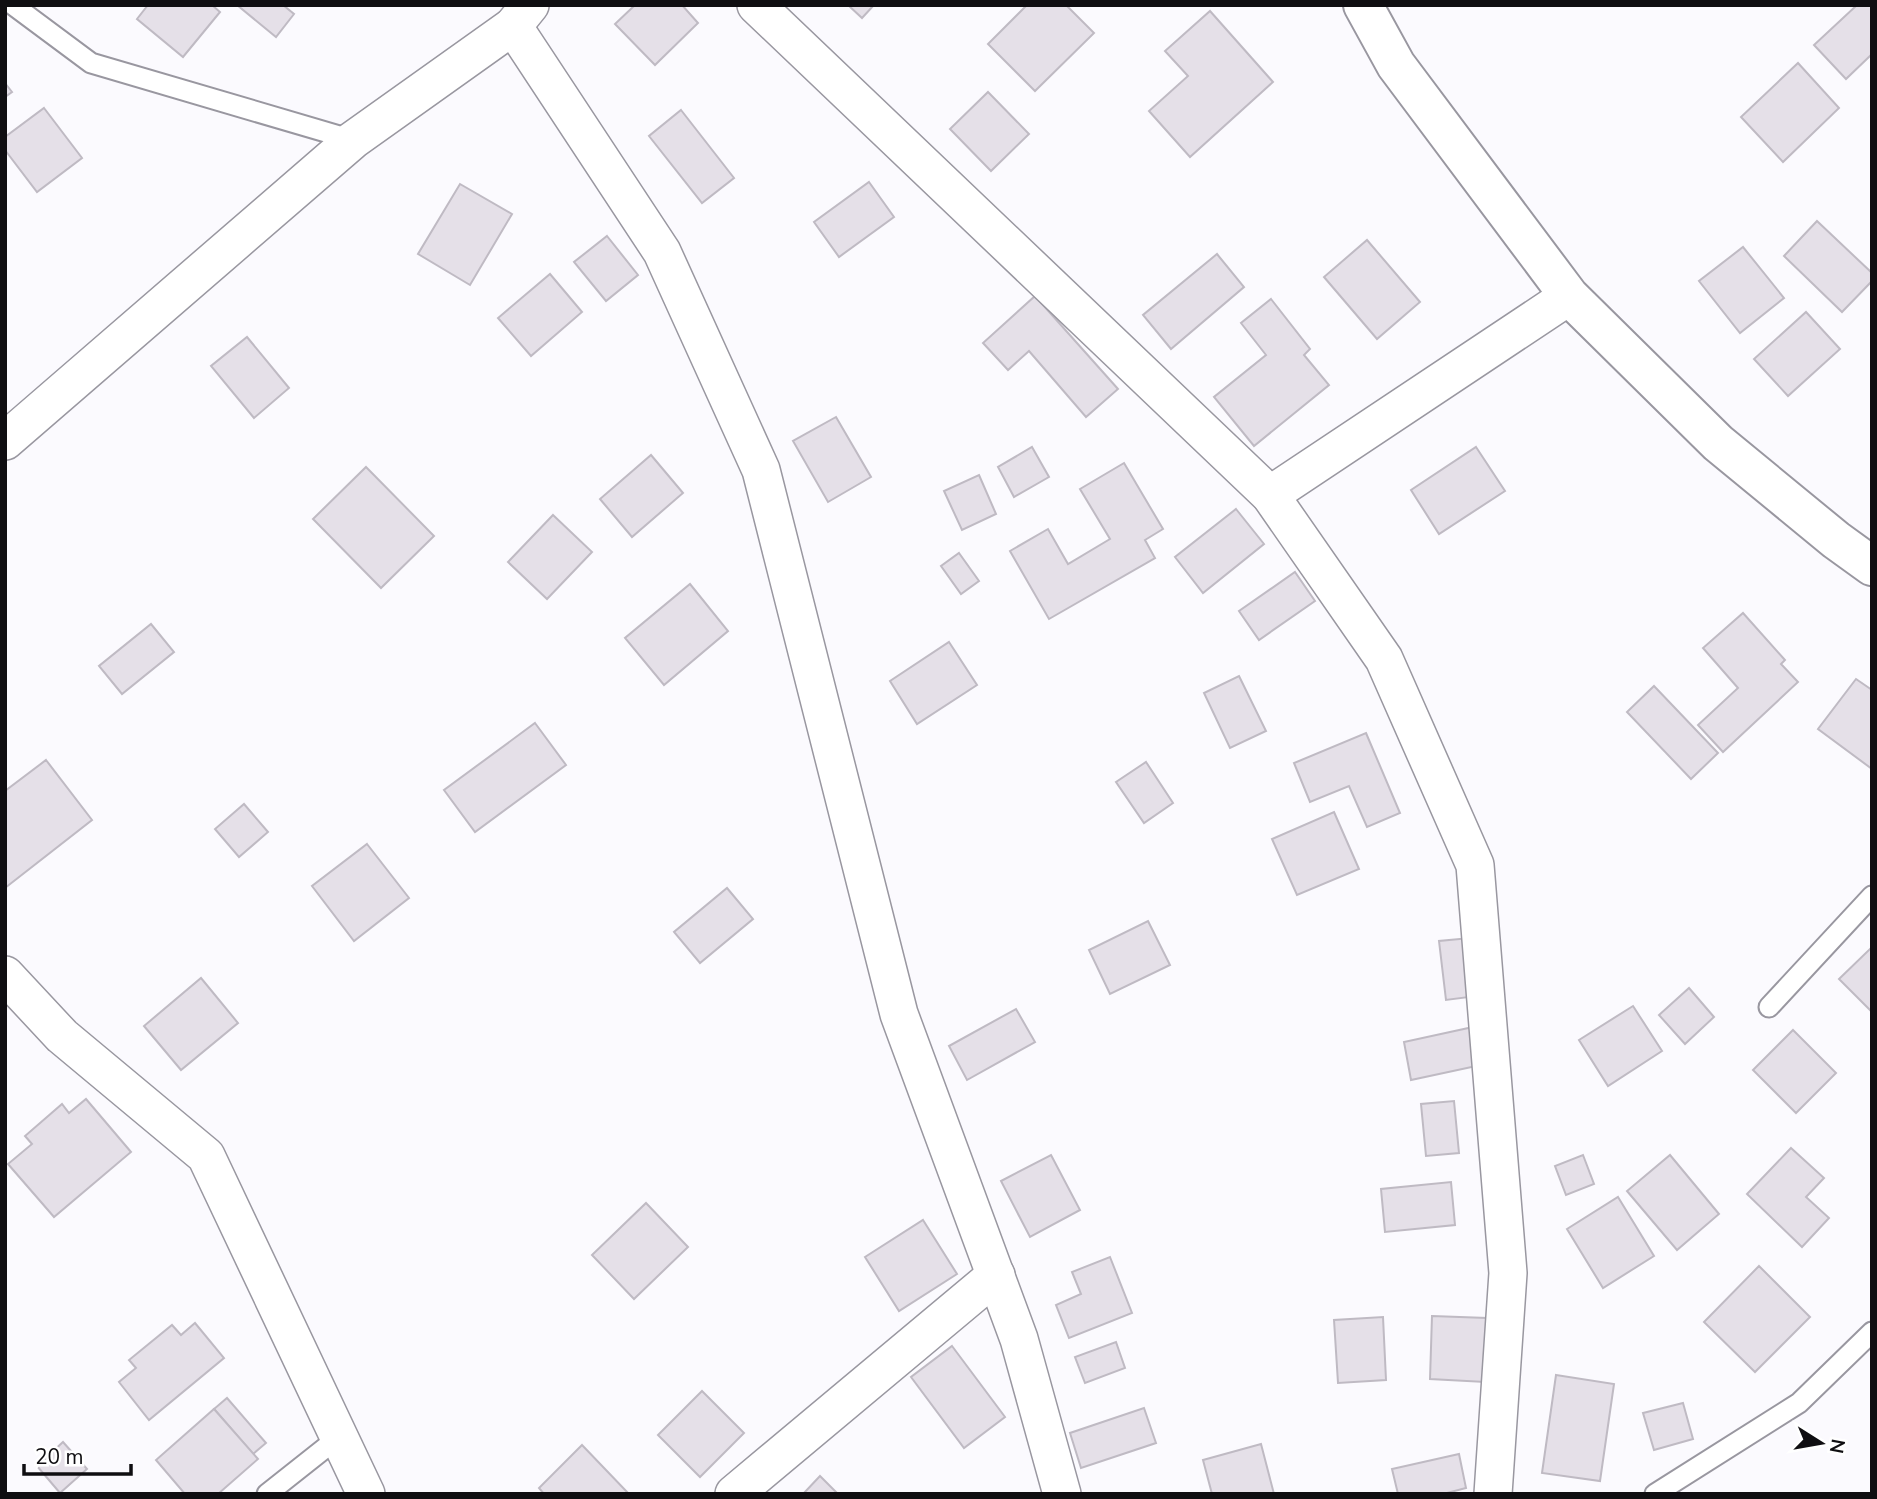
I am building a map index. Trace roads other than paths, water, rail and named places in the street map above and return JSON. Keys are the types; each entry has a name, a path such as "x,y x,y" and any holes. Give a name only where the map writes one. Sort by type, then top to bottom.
{"street":[{"path":"756,5 1270,495 1384,659 1475,865 1508,1273 1493,1494"},
{"path":"1363,5 1396,65 1569,296 1718,443 1836,540 1872,566"},
{"path":"5,441 353,140 522,15 662,252 761,470 899,1014 1019,1339 1062,1494"},
{"path":"1270,495 1569,296"},
{"path":"5,975 62,1036 206,1156 366,1494"},
{"path":"734,1494 996,1275"}],"lane":[{"path":"13,5 91,63 353,140"},
{"path":"1769,1007 1872,896"},
{"path":"1655,1494 1799,1403 1872,1332"},
{"path":"267,1494 339,1437"}]}
